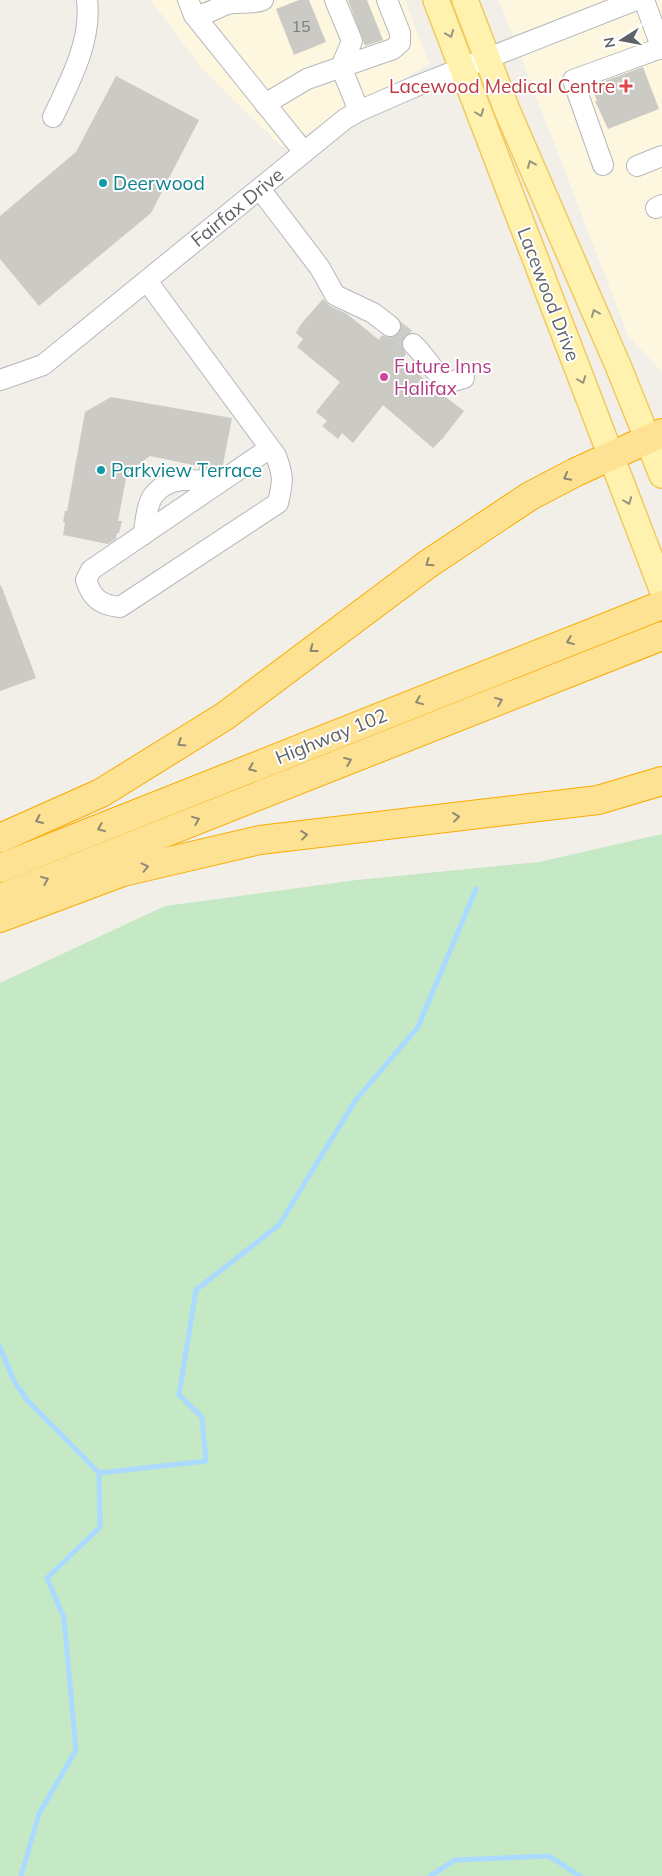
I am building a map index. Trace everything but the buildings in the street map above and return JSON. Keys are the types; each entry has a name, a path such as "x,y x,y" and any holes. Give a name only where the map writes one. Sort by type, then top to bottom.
{"highway":[{"path":"0,838 101,792 225,716 428,564 530,496 654,436"},
{"name":"Highway 102","path":"0,868 662,605"},
{"name":"Highway 102","path":"0,898 662,636"},
{"path":"0,918 123,872 260,840 598,800 662,781"},
{"path":"632,791 662,794"}],"main road":[{"name":"Lacewood Drive","path":"436,0 662,589"},
{"name":"Lacewood Drive","path":"465,0 507,110 619,368 654,436 662,475"}],"street":[{"path":"54,117 78,61 86,24 87,0"},
{"path":"191,8 205,14 226,4 248,4 263,0"},
{"path":"335,0 352,41 341,67 359,111"},
{"path":"265,104 307,79 393,50 400,43 400,33 388,0"},
{"name":"Fairfax Drive","path":"0,380 43,365 345,119 414,87 636,0"},
{"path":"603,165 573,80 662,49 644,0"},
{"path":"191,8 304,152"},
{"path":"637,166 662,156"},
{"path":"260,189 320,268 335,295 373,313 390,326"},
{"path":"146,281 276,456 283,473 283,483 278,503 120,607 105,606 95,598 86,580 91,570 270,448"},
{"path":"413,344 424,355 438,376 447,383 464,378"},
{"path":"143,535 152,497 161,488 174,481 191,479 219,483"}],"shaded area":[{"path":"151,0 405,0 429,64 282,147 201,67"},
{"path":"499,0 662,0 662,372 628,335"}],"green space":[{"path":"662,834 662,1876 0,1876 0,983 165,906 357,880 539,862"}],"waterway":[{"path":"21,1876 39,1814 76,1750 64,1618 47,1578 100,1527 99,1473 206,1461 202,1417 179,1395 196,1290 279,1225 355,1101 418,1027 476,889"},
{"path":"0,1347 14,1381 27,1400 99,1473"},
{"path":"430,1876 455,1860 549,1856 580,1876"}],"tunnel":[{"path":"390,326 413,344"}],"place":[{"name":"Lacewood Medical Centre","path":"626,86"},
{"name":"Deerwood","path":"103,183"},
{"name":"Future Inns Halifax","path":"384,377"},
{"name":"Parkview Terrace","path":"101,470"}]}
